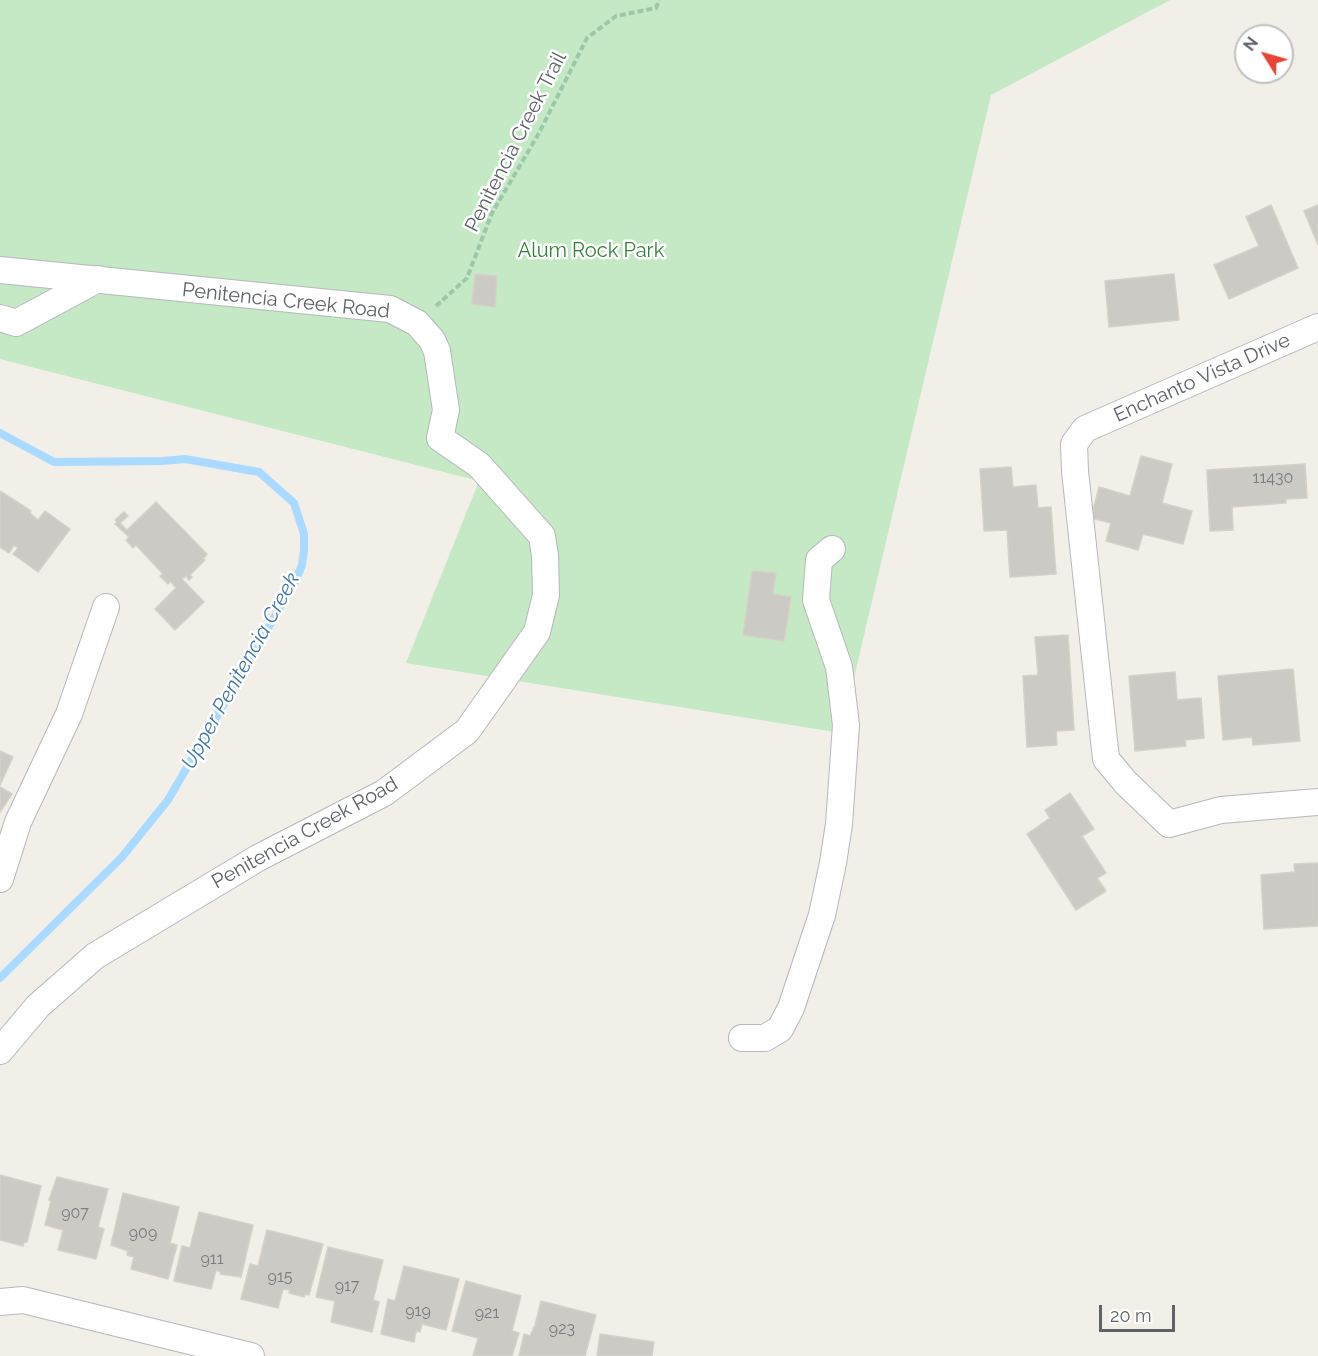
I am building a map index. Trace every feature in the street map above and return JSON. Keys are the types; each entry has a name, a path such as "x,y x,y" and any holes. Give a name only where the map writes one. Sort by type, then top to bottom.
{"street":[{"name":"Penitencia Creek Road","path":"0,270 390,309 417,323 432,339 437,351 446,410 440,438 479,465 542,536 546,595 537,632 466,731 384,793 258,858 95,956 38,1006 0,1051"},
{"path":"0,318 16,323 98,279"},
{"name":"Enchanto Vista Drive","path":"1318,327 1085,429 1074,444 1106,759 1126,783 1169,824 1221,810 1318,802"},
{"path":"742,1038 765,1038 780,1029 791,1008 822,915 833,863 839,824 846,725 839,667 816,600 819,560 832,549"},
{"path":"0,879 18,822 69,714 106,607"},
{"path":"0,1302 23,1300 251,1356"}],"path":[{"name":"Penitencia Creek Trail","path":"417,323 468,278 492,213 539,133 587,38 616,16 656,8 659,0"}],"green space":[{"name":"Alum Rock Park","path":"0,0 1170,0 991,95 841,733 406,663 479,481 0,359"}],"building":[{"path":"1271,205 1298,268 1229,299 1214,265 1259,246 1246,217"},
{"path":"1318,205 1318,245 1304,211"},
{"path":"475,274 497,276 495,307 472,304"},
{"path":"1174,274 1179,320 1109,327 1105,281"},
{"path":"1141,456 1172,464 1162,503 1192,511 1183,544 1143,534 1138,550 1106,541 1111,523 1091,518 1099,487 1130,496"},
{"path":"1305,464 1307,498 1286,499 1286,503 1232,507 1233,530 1210,531 1207,470"},
{"path":"1011,467 1013,487 1036,485 1038,508 1051,507 1056,574 1010,577 1007,530 984,531 980,469"},
{"path":"0,491 31,511 30,513 38,520 45,511 70,529 38,572 13,554 18,548 14,545 9,553 0,547"},
{"path":"156,502 207,554 203,559 205,560 190,575 192,577 189,580 186,576 182,579 204,602 175,630 155,609 176,588 170,581 168,584 160,576 163,574 136,545 133,548 126,540 129,537 115,524 117,522 115,520 124,512 128,516 120,523 127,530"},
{"path":"752,571 776,573 773,594 791,597 784,641 743,635"},
{"path":"1068,635 1074,730 1056,731 1057,745 1027,747 1023,676 1038,675 1035,637"},
{"path":"1293,669 1300,741 1253,745 1252,737 1223,740 1218,676"},
{"path":"1175,672 1177,700 1201,698 1204,738 1185,740 1186,746 1135,751 1129,676"},
{"path":"0,751 13,757 0,785"},
{"path":"0,787 12,794 0,812"},
{"path":"1070,793 1094,829 1082,836 1106,873 1097,878 1106,891 1076,910 1027,834 1050,818 1045,810"},
{"path":"1318,863 1318,926 1264,929 1261,875 1295,872 1294,864"},
{"path":"0,1175 41,1186 27,1242 24,1242 23,1246 0,1240"},
{"path":"57,1177 108,1189 98,1227 104,1229 96,1259 58,1250 63,1230 45,1225 51,1201 49,1200"},
{"path":"123,1193 179,1207 170,1243 177,1245 168,1279 131,1269 134,1257 127,1255 128,1251 111,1245"},
{"path":"199,1212 253,1225 241,1277 220,1274 221,1272 216,1270 211,1289 174,1281 182,1246 190,1248"},
{"path":"267,1230 323,1244 309,1295 305,1294 304,1297 283,1289 278,1308 241,1299 250,1264 258,1266"},
{"path":"328,1247 383,1260 373,1300 379,1302 372,1332 331,1322 335,1301 316,1297"},
{"path":"404,1266 459,1279 446,1330 422,1324 420,1332 416,1331 414,1342 381,1334 388,1299 395,1301"},
{"path":"466,1281 521,1296 512,1331 519,1333 512,1356 473,1356 478,1338 452,1331"},
{"path":"541,1301 596,1315 585,1356 519,1356 524,1334 530,1336"},
{"path":"600,1334 654,1342 652,1356 597,1356"}],"waterway":[{"name":"Upper Penitencia Creek","path":"0,433 54,462 185,459 259,472 294,503 304,534 302,565 296,580 168,800 122,857 0,978"}]}
